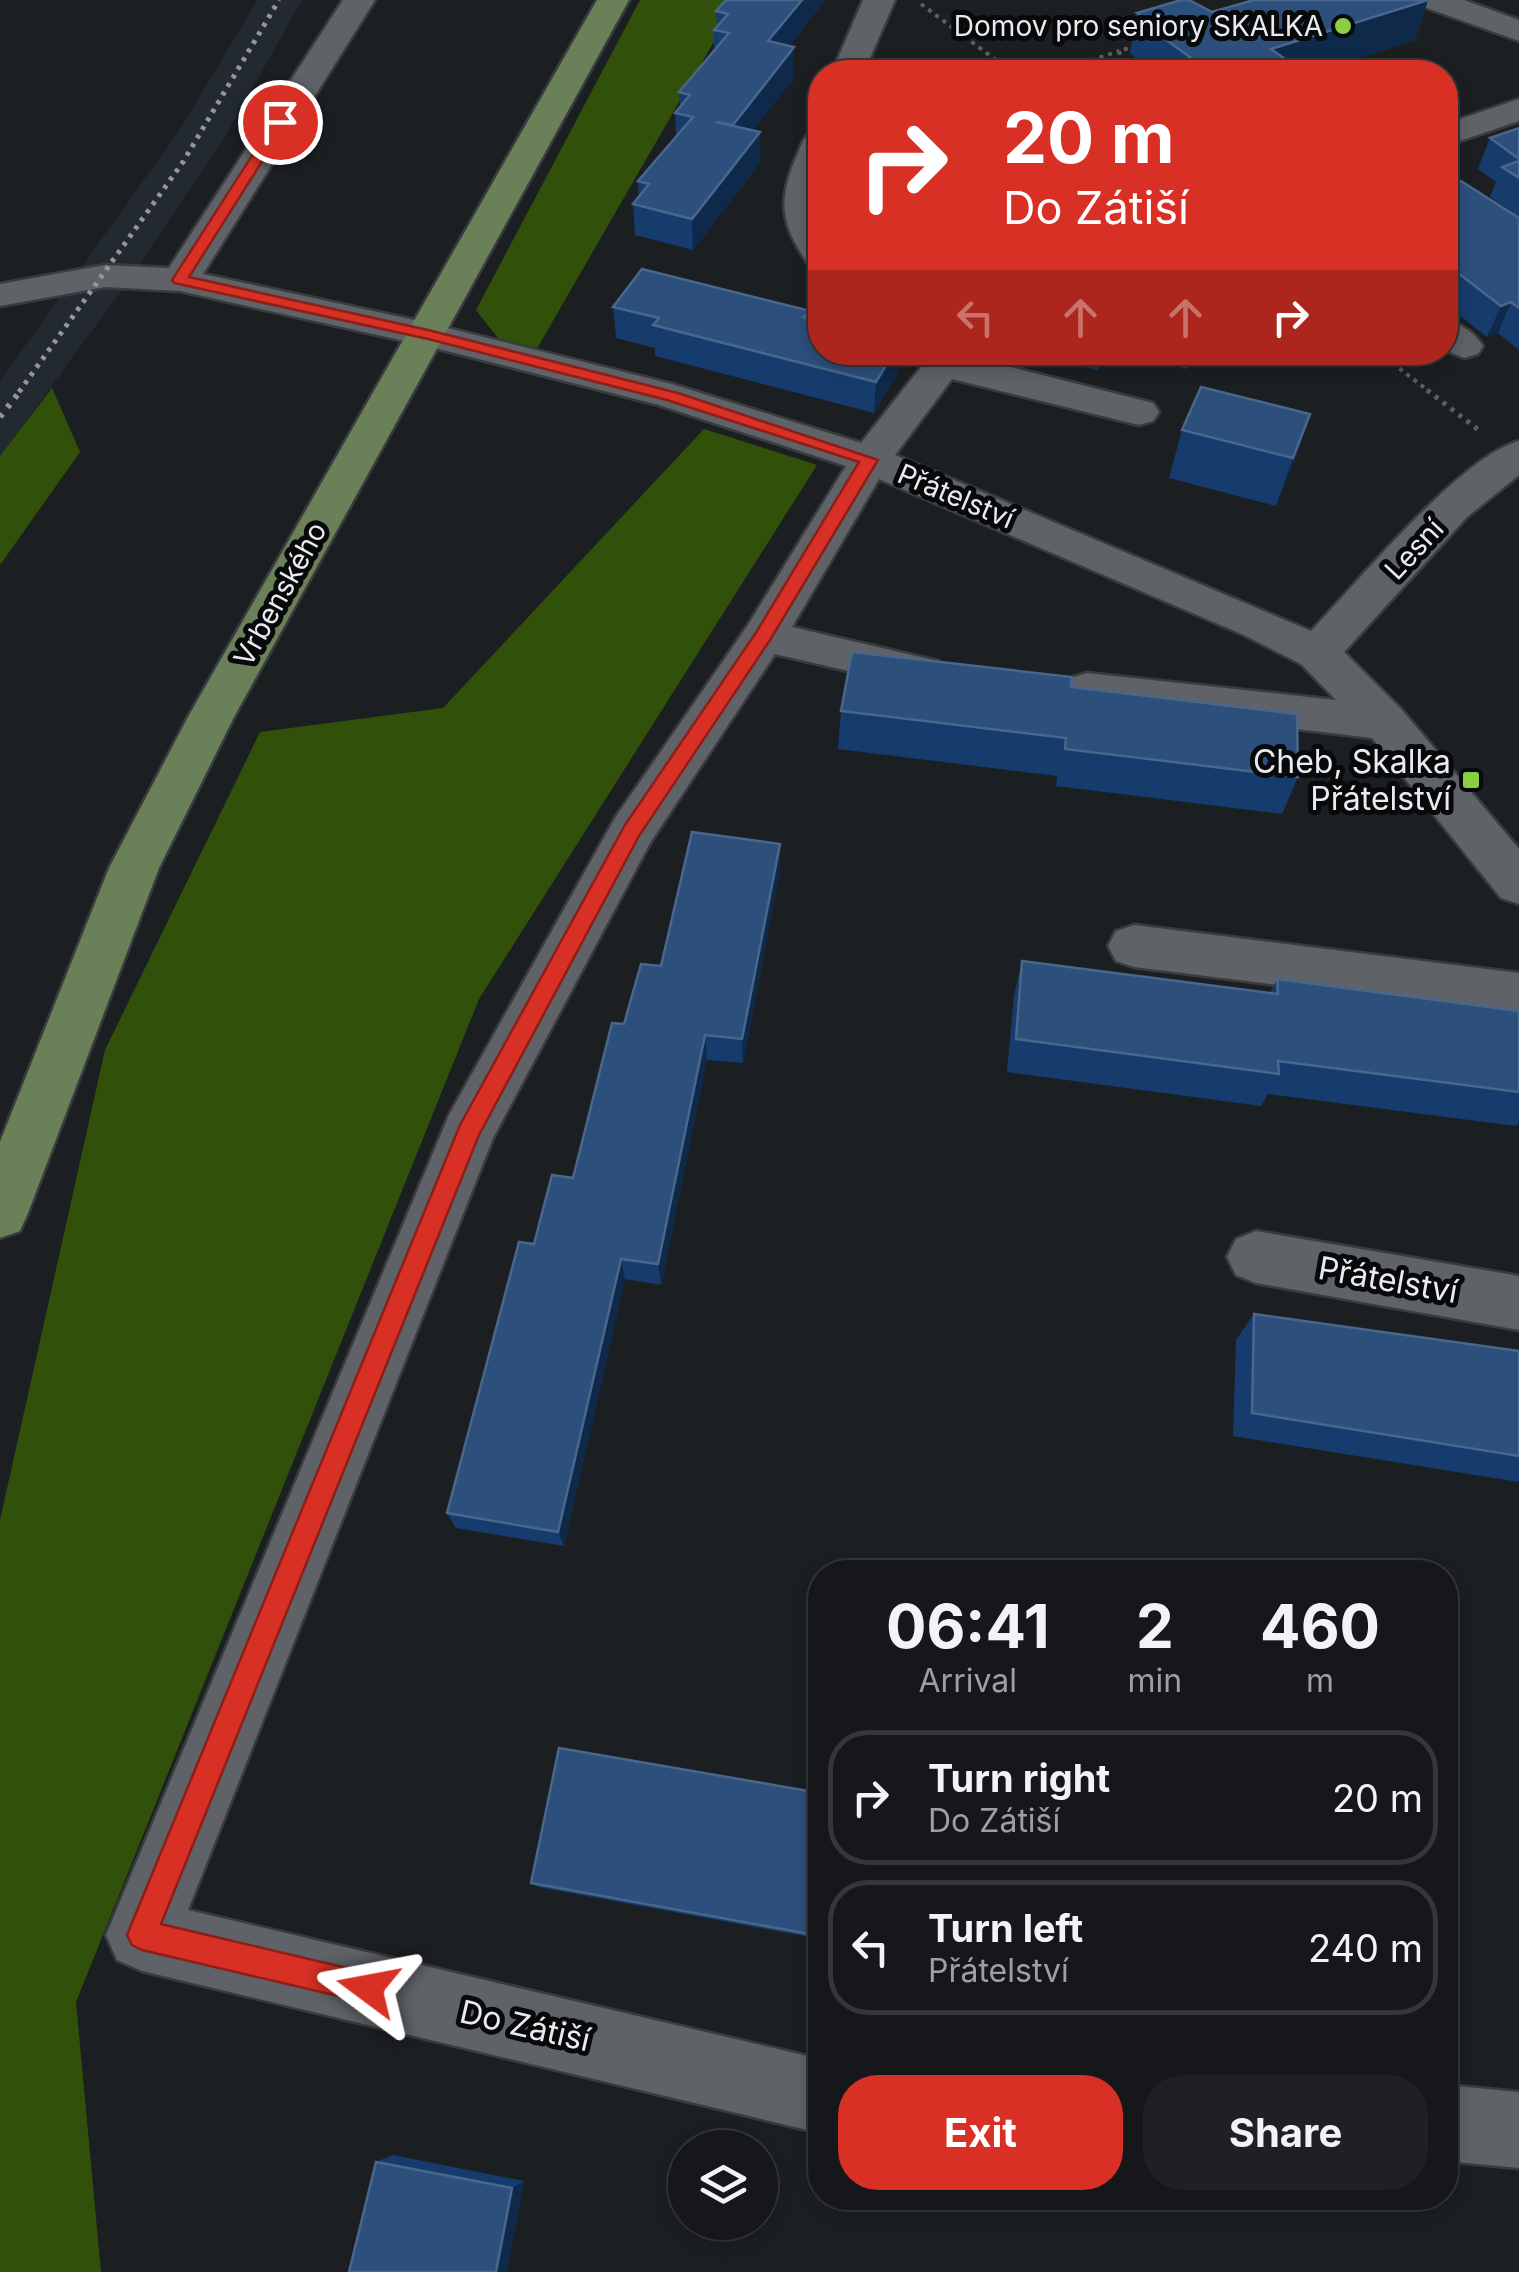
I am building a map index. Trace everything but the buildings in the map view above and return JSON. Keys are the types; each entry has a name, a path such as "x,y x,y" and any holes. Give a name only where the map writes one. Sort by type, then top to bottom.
{"main road":[{"name":"Vrbenského","path":"0,1212 134,868 212,716 613,0"}],"street":[{"path":"180,280 359,0"},
{"path":"853,60 879,0"},
{"path":"1435,0 1519,31"},
{"path":"1458,131 1519,109"},
{"path":"808,177 798,207 808,236"},
{"path":"0,295 105,276 180,280 428,334"},
{"name":"Přátelství","path":"428,334 672,396 870,460 1260,624 1318,653 1386,722 1519,884"},
{"name":"Do Zátiší","path":"808,2093 142,1935 468,1132 632,831 764,636 930,365"},
{"path":"957,365 1139,412"},
{"name":"Lesní","path":"1318,653 1452,507 1502,444"},
{"path":"764,636 922,672 958,676"},
{"path":"1048,686 1386,722"},
{"path":"1134,946 1519,994"},
{"name":"Přátelství","path":"1256,1257 1519,1303"},
{"path":"1458,2124 1519,2130"}],"path":[{"path":"915,0 996,60"},
{"path":"1092,60 1154,41"},
{"path":"1119,51 1121,60"},
{"path":"1396,365 1502,444"}],"shaded area":[{"path":"257,0 302,0 225,137 130,279 0,456 0,381 178,132"}],"green space":[{"path":"640,0 738,0 524,371 476,310"},
{"path":"52,388 80,452 0,565 0,456"},
{"path":"704,429 817,465 479,999 76,2002 101,2272 0,2272 0,1520 105,1050 260,732 443,708"}],"railway":[{"path":"19,392 183,162 279,0"},
{"path":"0,417 21,390"}],"place":[{"name":"Domov pro seniory SKALKA","path":"1343,26"},
{"name":"Cheb, Skalka Přátelství","path":"1471,780"}],"route":[{"path":"280,122 180,280 428,334 672,396 870,460 764,636 632,831 468,1132 142,1935 368,1988"}]}
